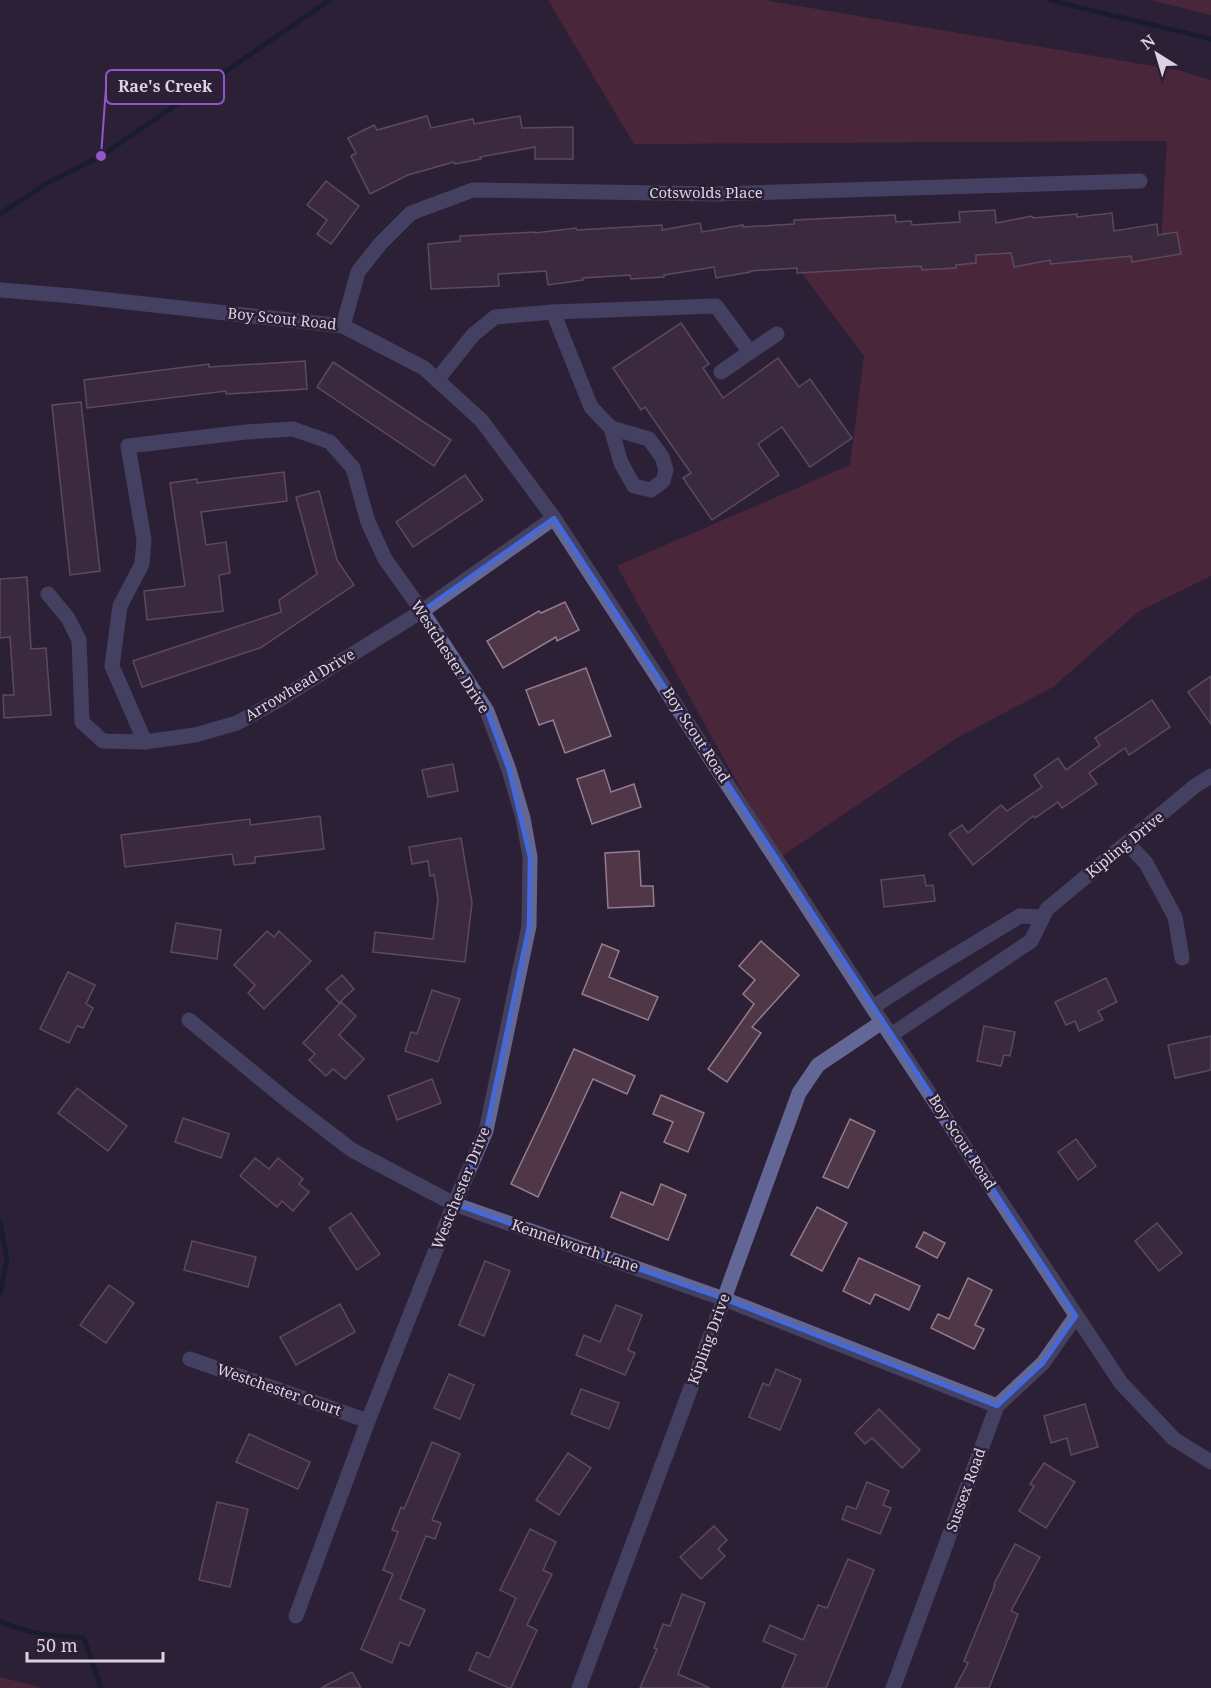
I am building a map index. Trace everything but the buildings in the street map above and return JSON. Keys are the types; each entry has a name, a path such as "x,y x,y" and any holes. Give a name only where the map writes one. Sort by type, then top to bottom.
{"street":[{"name":"Cotswolds Place","path":"343,326 358,272 388,236 411,213 473,190 717,194 1140,181"},
{"name":"Boy Scout Road","path":"0,290 343,326 424,368 482,421 554,518 886,1029 1121,1383 1174,1439 1211,1462"},
{"path":"437,380 473,335 495,317 553,312 716,306 750,352"},
{"path":"553,312 591,407 611,428"},
{"path":"721,372 777,334"},
{"name":"Westchester Drive","path":"145,742 112,666 120,606 142,564 144,540 128,446 246,432 293,429 330,442 353,468 368,522 385,559 487,711 509,770 523,818 530,857 529,926 486,1131 454,1204 368,1421 296,1616"},
{"name":"Arrowhead Drive","path":"48,594 68,618 80,640 82,722 103,741 145,742 195,735 237,723 277,702 422,611 554,518"},
{"name":"Kipling Drive","path":"579,1688 799,1093 818,1065 886,1029 1031,940 1047,909 1195,786 1211,776"},
{"path":"1127,843 1146,863 1175,917 1182,958"},
{"path":"873,1007 1020,916 1042,917"},
{"name":"Kennelworth Lane","path":"189,1020 352,1150 454,1204 724,1299 997,1406"},
{"name":"Sussex Road","path":"894,1688 997,1406 1043,1363 1076,1316"},
{"name":"Westchester Court","path":"190,1359 368,1421"}],"highlighted area":[{"path":"554,518 1076,1316 1043,1363 997,1406 724,1299 454,1204 486,1131 529,926 530,857 509,770 487,711 422,611"}],"shaded area":[{"path":"548,0 763,0 1177,70 1211,80 1211,576 1138,612 1053,687 955,739 779,858 617,566 850,465 864,356 794,263 1161,242 1167,141 634,144"},
{"path":"1151,0 1211,0 1211,15"},
{"path":"0,1677 39,1687 40,1688 0,1688"}],"waterway":[{"path":"0,214 49,182 101,156 330,0"},
{"path":"1049,0 1211,39"},
{"path":"0,1222 7,1260 0,1293"},
{"path":"0,1621 30,1632 84,1638 101,1688"}],"place":[{"name":"Rae's Creek","path":"101,156"}]}
